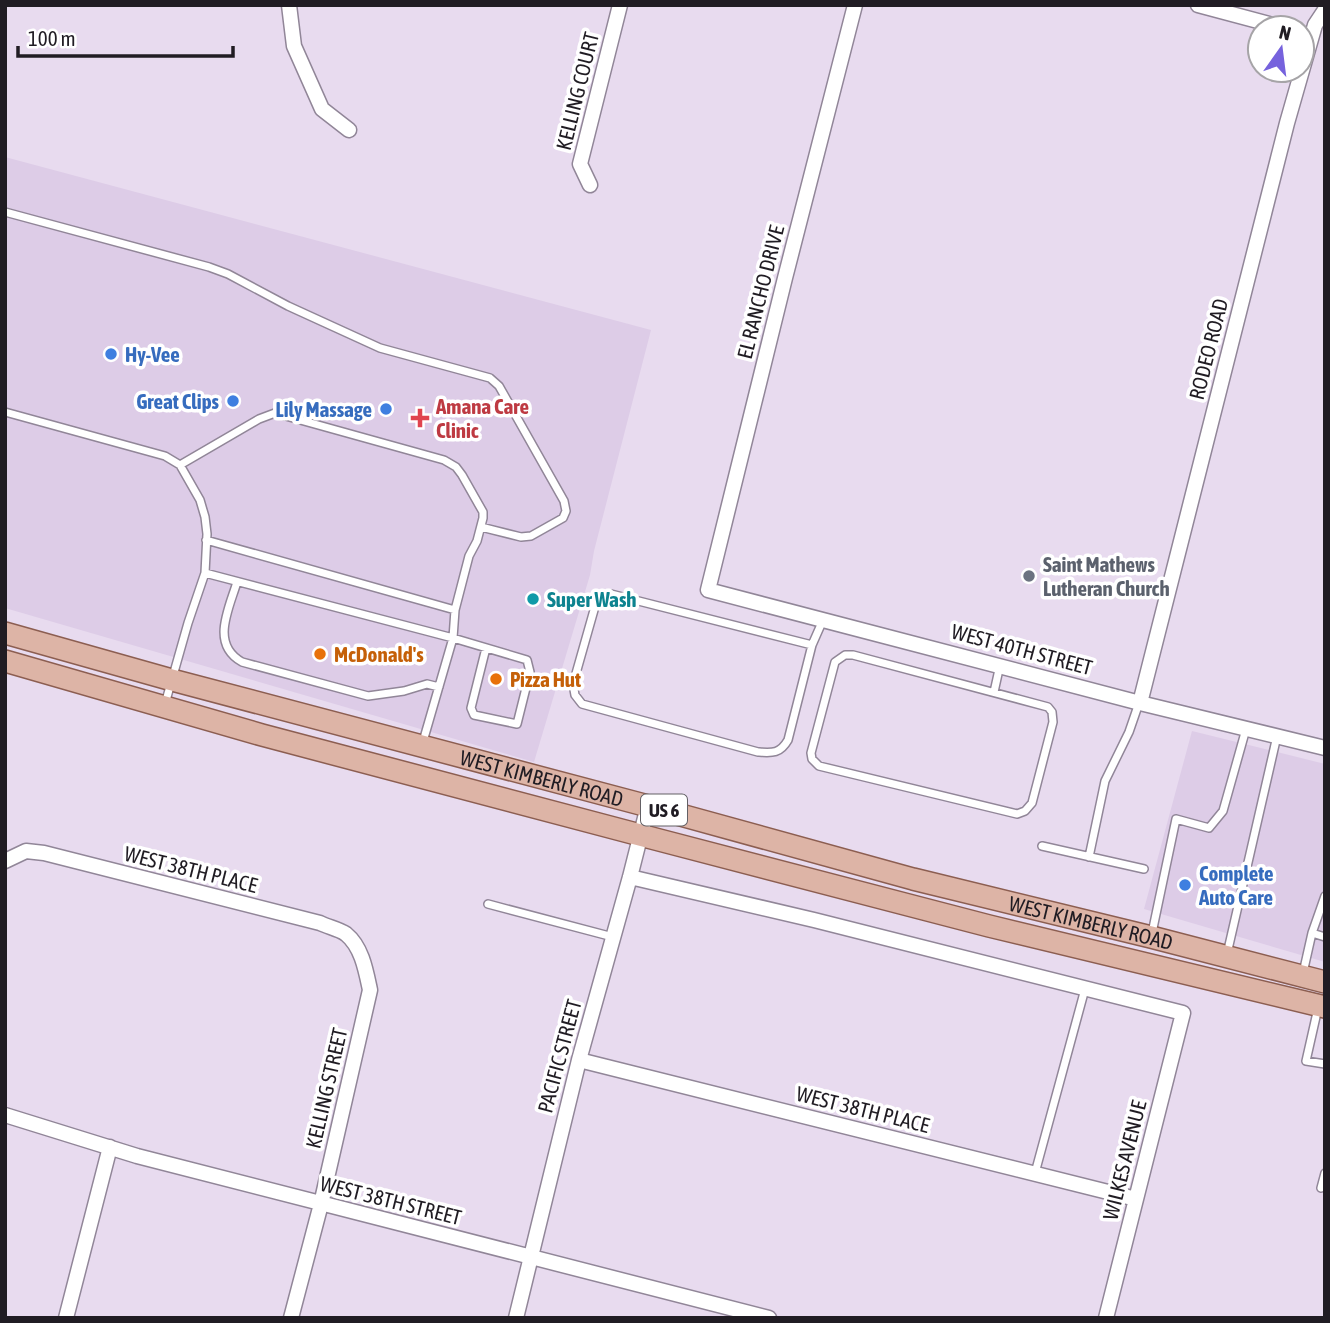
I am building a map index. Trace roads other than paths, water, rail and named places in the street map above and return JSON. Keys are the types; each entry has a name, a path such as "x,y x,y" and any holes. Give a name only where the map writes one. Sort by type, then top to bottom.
{"main road":[{"name":"WEST KIMBERLY ROAD","path":"5,633 913,879 1325,982"},
{"name":"WEST KIMBERLY ROAD","path":"5,661 276,739 640,835 989,926 1322,1006"}],"street":[{"path":"289,5 294,46 322,109 349,130"},
{"name":"KELLING COURT","path":"590,185 580,164 620,5"},
{"name":"EL RANCHO DRIVE","path":"708,590 855,5"},
{"path":"1198,5 1246,18"},
{"name":"RODEO ROAD","path":"1140,703 1295,84"},
{"name":"WEST 40TH STREET","path":"708,590 1140,703 1325,748"},
{"name":"PACIFIC STREET","path":"516,1318 579,1060 648,806"},
{"name":"WEST 38TH PLACE","path":"6,860 26,851 44,853 320,923 345,934 358,948"},
{"path":"630,877 1085,988"},
{"name":"KELLING STREET","path":"291,1318 321,1204 370,990 358,948"},
{"name":"WILKES AVENUE","path":"1085,988 1183,1013 1106,1318"},
{"name":"WEST 38TH PLACE","path":"579,1060 1136,1199"},
{"name":"WEST 38TH STREET","path":"5,1115 110,1147 321,1204 769,1318"},
{"path":"66,1318 110,1147"}],"lane":[{"path":"5,212 209,267 380,348 490,378 499,386 564,501 566,511 563,518 531,536 521,537 481,527"},
{"path":"5,412 165,456 180,465 200,500 205,517 205,573 164,707"},
{"path":"180,465 275,413 450,462 456,467 482,512 481,527 469,556 455,610 453,638 421,746"},
{"path":"206,540 455,610"},
{"path":"205,573 453,638 527,660 530,672 517,724 474,715 471,708 486,648"},
{"path":"237,582 224,639 234,657 242,662 369,696 404,691 427,684 439,687"},
{"path":"812,645 611,594 596,603 573,684 575,695 582,704 595,709 758,752 776,753 788,740 812,645 823,620"},
{"path":"845,655 994,692 1048,707 1052,712 1053,722 1032,803 1025,811 1017,814 819,766 812,759 811,753 835,662 845,655"},
{"path":"994,692 1000,665"},
{"path":"1088,857 1105,781 1140,703"},
{"path":"1152,937 1176,819 1209,828 1223,811 1246,728"},
{"path":"1226,957 1277,736"},
{"path":"1042,846 1144,869"},
{"path":"1302,977 1312,933 1325,896"},
{"path":"488,904 613,937"},
{"path":"1312,933 1325,937"},
{"path":"1035,1174 1085,988"},
{"path":"1322,1006 1306,1060 1325,1064"},
{"path":"1321,1188 1325,1173"}],"place":[{"name":"Hy-Vee","path":"111,354"},
{"name":"Great Clips","path":"233,401"},
{"name":"Lily Massage","path":"386,409"},
{"name":"Amana Care Clinic","path":"420,418"},
{"name":"Saint Mathews Lutheran Church","path":"1029,576"},
{"name":"Super Wash","path":"533,599"},
{"name":"McDonald's","path":"320,654"},
{"name":"Pizza Hut","path":"496,679"},
{"name":"Complete Auto Care","path":"1185,885"}]}
